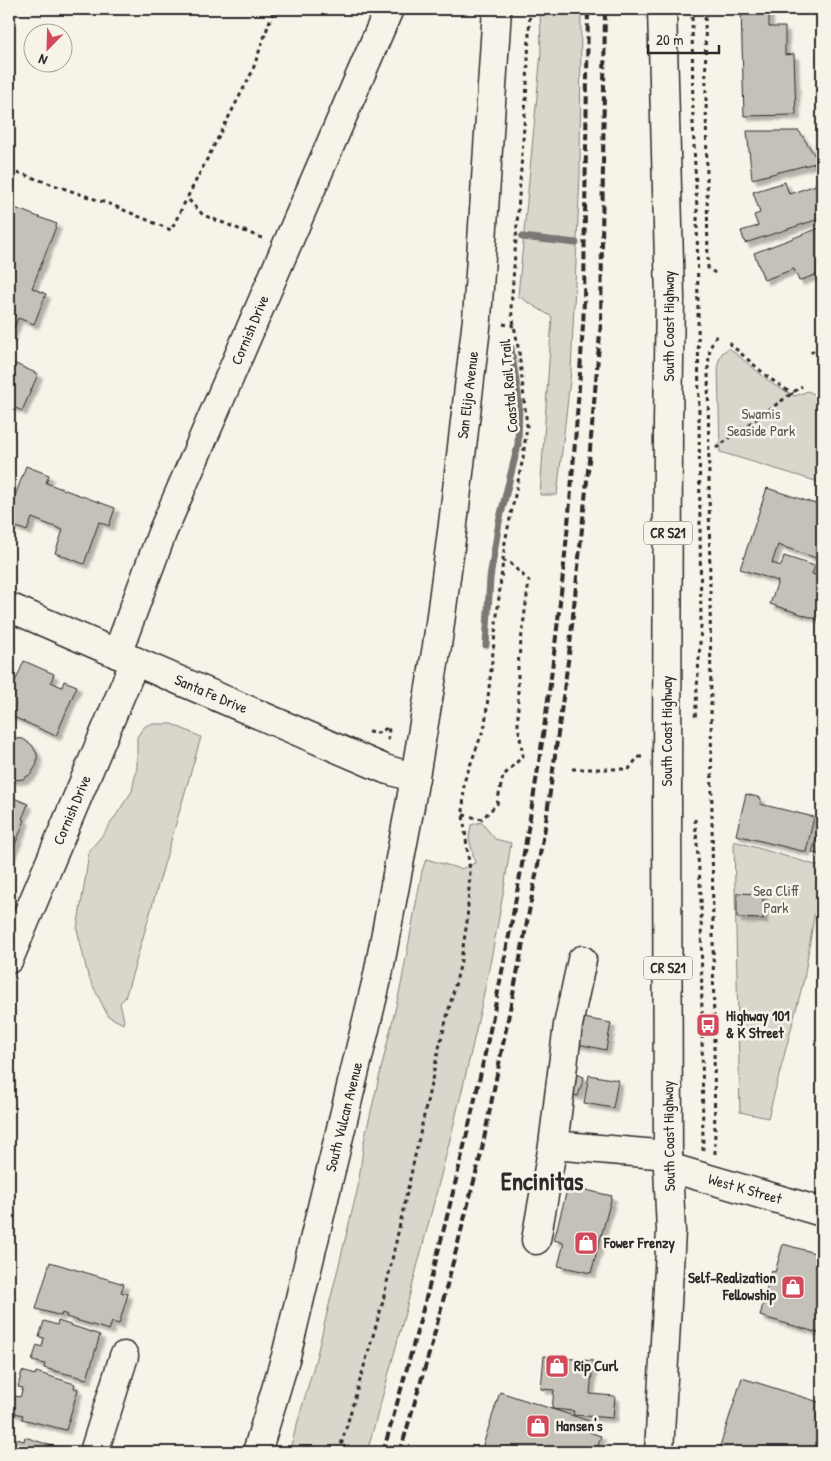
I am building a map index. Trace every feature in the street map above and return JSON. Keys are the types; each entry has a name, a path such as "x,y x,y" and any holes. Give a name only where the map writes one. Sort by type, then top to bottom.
{"main road":[{"name":"Cornish Drive","path":"9,959 126,657 162,534 389,9"},
{"name":"San Elijo Avenue","path":"414,778 438,636 477,319 497,9"},
{"name":"South Coast Highway","path":"659,1452 671,1231 668,1161 668,423 670,297 662,9"},
{"name":"Santa Fe Drive","path":"9,607 385,769 414,778"},
{"name":"South Vulcan Avenue","path":"257,1452 286,1356 376,985 414,778"},
{"path":"536,1240 553,1145 568,1025 582,960"},
{"name":"West K Street","path":"553,1145 668,1161 720,1171 822,1212"},
{"path":"94,1452 124,1356"}],"path":[{"path":"9,172 22,174 112,205 171,230 252,72 274,9"},
{"name":"Coastal Rail Trail","path":"338,1452 382,1305 439,1048 460,966 467,922 470,871 463,815 464,782 485,724 505,542 523,458 527,426 520,361 511,309 527,84 530,9"},
{"path":"692,9 693,123 698,209 701,627 694,729"},
{"path":"705,9 708,268 715,273"},
{"path":"186,198 203,215 260,238 287,244"},
{"path":"694,810 701,895 702,1146 710,1171 720,1171 714,1153 708,366 710,348 717,334"},
{"path":"811,353 822,342"},
{"path":"729,344 769,378 793,394"},
{"path":"716,448 802,386"},
{"path":"463,815 482,819 497,804 504,776 523,756 518,725 518,664 529,581 509,562 503,562"},
{"path":"572,769 629,769 638,757"}],"green space":[{"path":"540,9 581,9 580,175 571,371 557,495 540,495 552,317 518,296 541,53"},
{"name":"Swamis Seaside Park","path":"729,348 774,385 795,396 808,391 822,398 822,483 720,452 718,363 722,353"},
{"path":"149,724 172,724 201,737 125,998 120,1003 124,1020 123,1024 108,1016 88,976 77,929 89,851 105,832 132,791 137,767 137,737 143,728"},
{"path":"481,822 495,839 511,843 505,885 480,1010 451,1134 367,1452 289,1452 315,1362 358,1187 364,1141 401,985 422,871 426,859 461,869 475,863 469,838 471,825"},
{"name":"Sea Cliff Park","path":"734,841 822,867 804,979 768,1118 740,1112"}],"building":[{"path":"741,9 769,9 769,27 785,27 785,55 794,54 796,115 744,116"},
{"path":"747,131 799,131 819,162 752,179"},
{"path":"822,181 822,218 745,243 741,231 758,226 754,215 760,213 753,192 785,182 789,194 816,185 815,183"},
{"path":"15,208 57,224 32,288 46,294 34,324 18,318 10,339 9,224"},
{"path":"822,227 822,272 799,281 794,269 764,280 754,253"},
{"path":"9,361 38,374 22,411 9,405"},
{"path":"26,466 49,475 46,483 115,508 109,526 99,522 84,564 55,553 63,530 32,518 27,531 9,524 9,512"},
{"path":"767,488 822,506 822,560 778,545 772,563 781,566 784,556 815,566 812,574 822,577 822,621 770,604 778,581 740,569"},
{"path":"24,661 54,674 51,682 62,687 64,681 77,686 56,736 9,715 9,688 12,689"},
{"path":"13,738 23,739 32,745 37,754 37,764 31,774 23,779 14,780 9,778 9,740"},
{"path":"746,794 761,798 760,804 814,817 806,852 736,835"},
{"path":"9,796 28,804 22,819 25,820 9,859"},
{"path":"822,814 822,855 812,853"},
{"path":"737,893 763,894 763,919 737,918"},
{"path":"578,1017 611,1023 606,1050 573,1043"},
{"path":"570,1072 584,1077 578,1096 564,1092"},
{"path":"589,1075 618,1080 613,1108 584,1103"},
{"path":"568,1186 612,1196 591,1273 558,1266 564,1243 554,1240"},
{"path":"783,1244 822,1255 822,1334 760,1316 771,1271 775,1272"},
{"path":"50,1262 124,1284 121,1292 128,1294 119,1324 112,1322 109,1330 66,1317 67,1315 62,1313 61,1316 36,1309"},
{"path":"44,1321 57,1325 58,1321 100,1335 87,1379 44,1368 45,1364 32,1361 37,1345 42,1347 44,1338 39,1337"},
{"path":"544,1356 593,1361 590,1394 615,1396 613,1418 573,1415 574,1411 552,1409 554,1390 541,1389"},
{"path":"22,1371 35,1375 36,1372 75,1384 74,1388 78,1389 66,1430 22,1419 23,1415 11,1412 15,1396 20,1397 23,1388 18,1387"},
{"path":"742,1378 822,1403 822,1433 817,1452 718,1452"},
{"name":"Hansen's","path":"500,1392 589,1421 586,1431 601,1436 596,1452 488,1452 482,1448"},
{"path":"10,1437 24,1441 25,1437 67,1452 9,1452"}],"waterway":[{"path":"522,237 576,243"},
{"path":"486,645 490,578 499,522 518,445 519,402 511,348"}],"railway":[{"path":"383,1452 426,1298 483,1065 514,908 538,767 556,641 569,515 583,325 588,9"},
{"path":"400,1452 431,1347 481,1154 545,828 569,654 601,322 605,9"}],"place":[{"name":"Highway 101 & K Street","path":"708,1025"},
{"name":"Fower Frenzy","path":"586,1243"},
{"name":"Self-Realization Fellowship","path":"793,1287"},
{"name":"Rip Curl","path":"557,1366"},
{"name":"Hansen's","path":"538,1426"}],"district":[{"name":"Encinitas","path":"542,1181"}]}
